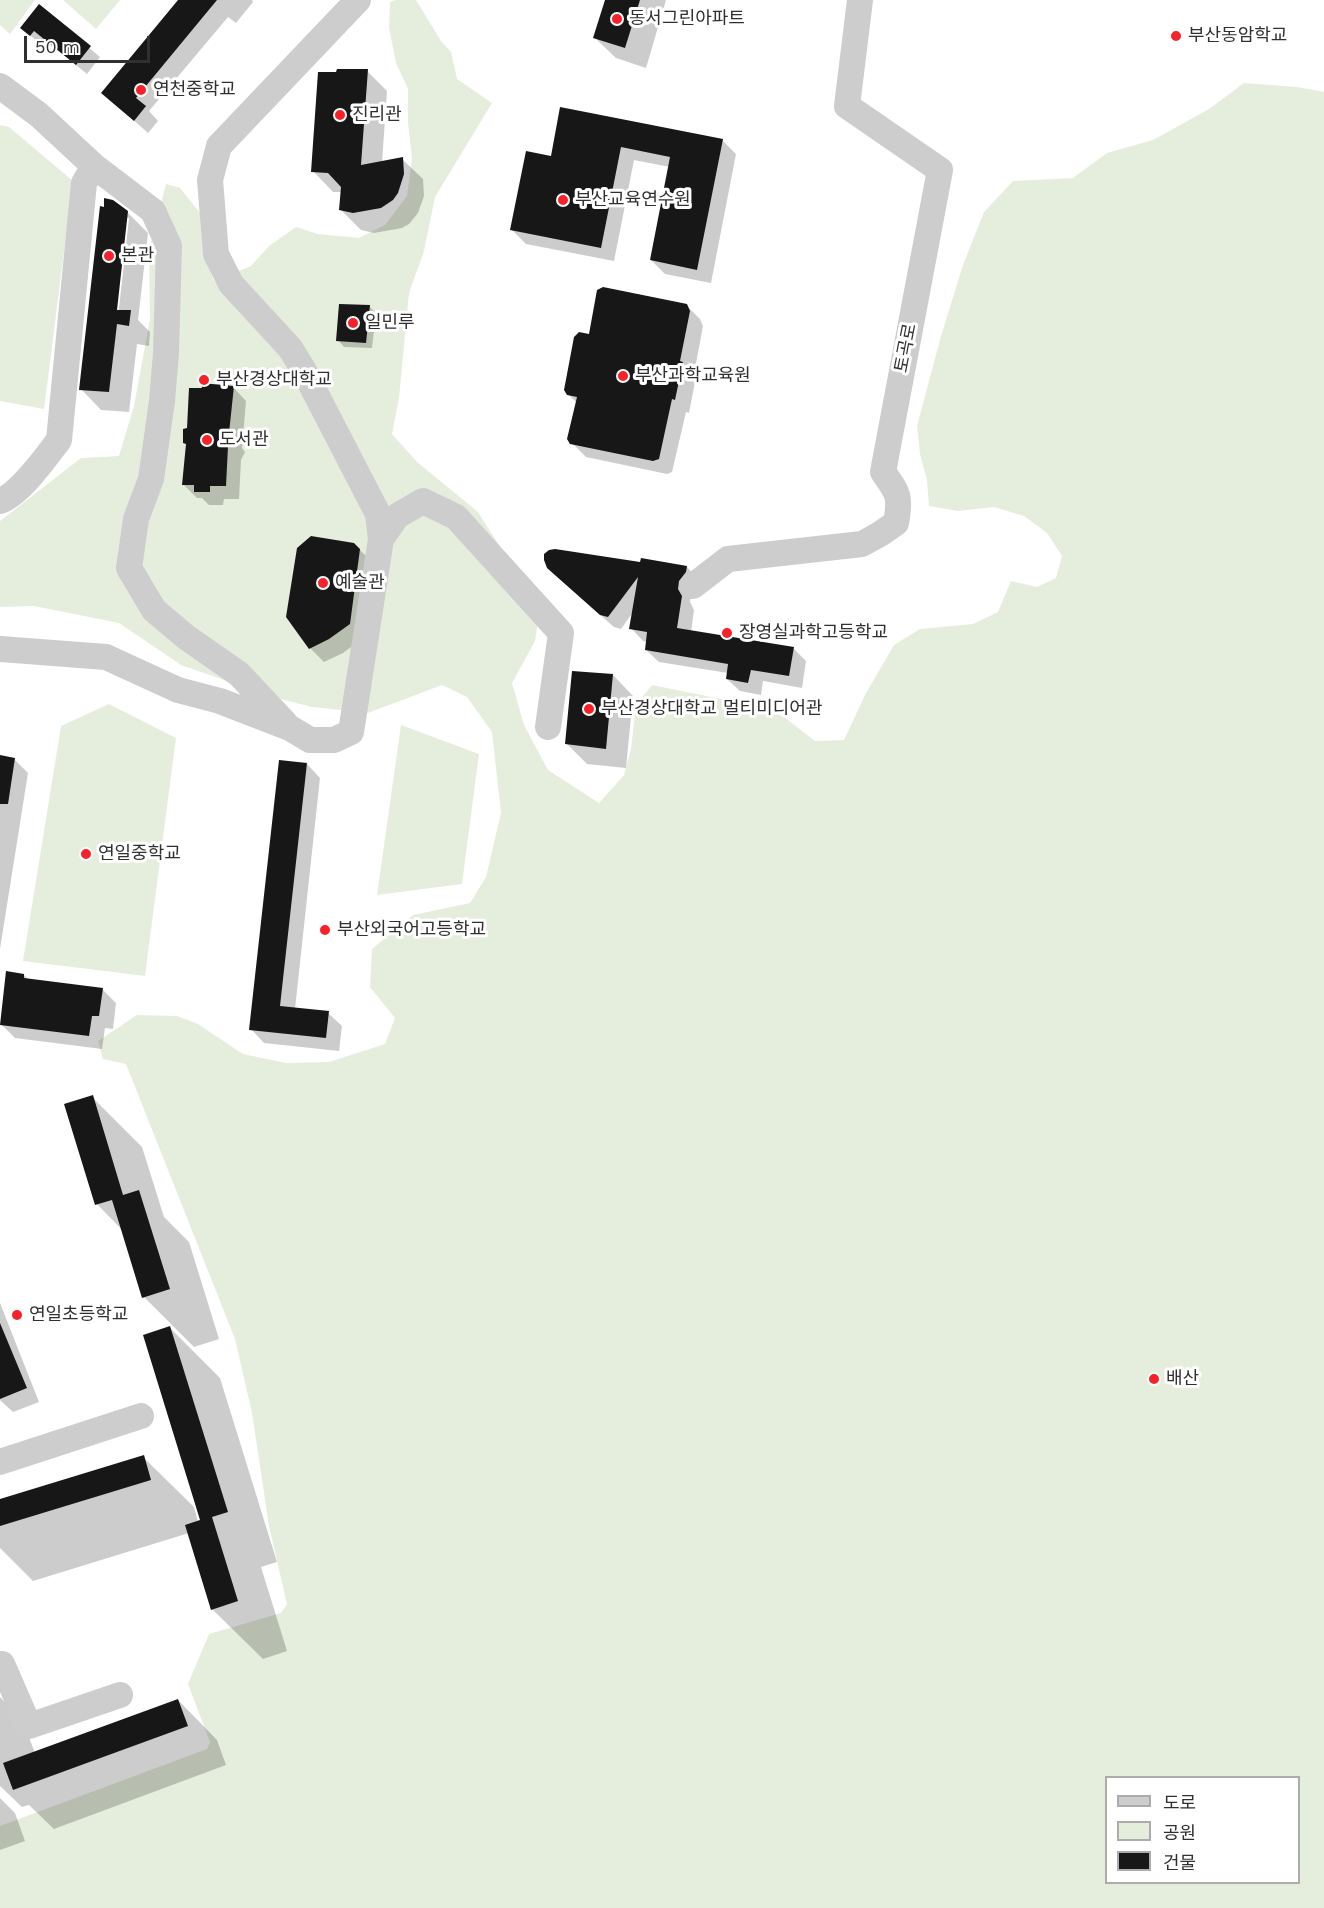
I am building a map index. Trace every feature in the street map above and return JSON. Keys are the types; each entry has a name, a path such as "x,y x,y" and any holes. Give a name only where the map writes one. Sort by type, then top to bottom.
{"street":[{"path":"0,649 106,657 178,690 220,702 290,728 310,740 334,740 351,732 381,539 378,514 290,348 231,284 216,254 210,180 219,146 358,0"},
{"name":"토곡로","path":"693,586 728,559 862,544 896,523 899,509 898,494 884,472 939,170 847,106 860,0"},
{"path":"0,86 39,115 94,166 153,211 169,246 168,321 162,401 151,479 136,519 129,568 154,610 186,637 239,674 290,728"},
{"path":"0,501 6,499 35,472 59,440 84,183 94,166"},
{"path":"381,539 397,516 423,501 456,517 561,633 548,727"},
{"path":"0,1462 141,1416"},
{"path":"0,1664 2,1664 29,1726 120,1695"}],"green space":[{"path":"0,0 35,0 10,34 0,25"},
{"path":"63,0 120,0 96,29"},
{"path":"416,0 441,41 451,52 457,79 492,103 435,197 424,251 409,293 399,398 392,434 417,462 478,512 540,610 535,641 512,683 524,725 548,770 599,803 624,775 631,749 636,705 652,685 761,707 784,717 815,741 844,740 866,693 894,645 920,629 973,624 998,612 1011,581 1037,587 1056,578 1062,556 1047,533 1024,516 994,507 958,511 929,506 927,480 920,454 917,426 963,265 984,212 1013,181 1073,178 1107,153 1153,140 1209,109 1244,83 1297,87 1324,92 1324,1908 0,1908 0,1826 207,1749 210,1742 188,1684 209,1634 281,1613 287,1604 269,1526 252,1413 235,1339 126,1064 103,1059 98,1041 137,1015 177,1016 198,1024 243,1054 286,1063 329,1062 385,1044 395,1018 370,987 372,949 413,915 470,903 486,877 501,813 492,732 467,697 442,685 368,713 312,707 273,697 181,665 119,623 34,606 0,607 0,521 81,458 119,456 134,406 150,319 149,250 166,184 180,188 200,213 203,253 214,281 251,266 269,246 296,227 318,234 359,238 385,225 407,196 412,159 408,122 408,89 396,63 389,28 390,2"},
{"path":"0,125 9,127 73,181 44,409 0,401"},
{"path":"109,704 176,738 145,976 23,961 61,726"},
{"path":"401,725 479,754 462,884 377,895"}],"building":[{"path":"178,0 217,0 136,98 146,106 134,121 101,93"},
{"name":"동서그린아파트","path":"605,0 640,0 625,48 593,38"},
{"path":"39,4 91,46 76,65 34,31 30,36 20,28"},
{"name":"진리관","path":"337,69 368,69 361,165 403,157 404,174 398,193 393,200 381,208 353,213 339,210 341,187 328,173 311,172 318,72 336,72"},
{"name":"부산교육연수원","path":"560,107 723,139 697,270 650,260 670,157 621,147 601,248 510,230 526,151 551,156"},
{"name":"본관","path":"104,198 113,200 128,211 117,310 131,310 129,326 117,324 109,392 79,390 100,206 104,207"},
{"name":"부산과학교육원","path":"603,287 687,304 690,311 675,400 672,399 659,459 653,461 570,444 567,439 577,397 567,395 564,390 574,337 579,332 589,334 597,290"},
{"name":"일민루","path":"339,304 370,305 366,343 336,341"},
{"name":"도서관","path":"201,383 234,386 229,433 232,437 228,446 226,486 210,486 210,492 194,492 194,485 182,485 186,444 183,443 183,429 187,428 189,388 202,388"},
{"name":"예술관","path":"311,536 354,543 360,549 350,624 329,639 309,649 286,617 297,548"},
{"path":"555,549 640,562 641,558 687,566 686,572 679,581 678,589 682,596 677,628 794,647 789,676 751,670 748,683 726,679 728,664 645,650 647,632 629,629 638,577 608,617 600,615 547,568 544,554"},
{"name":"부산경상대학교 멀티미디어관","path":"572,671 613,674 606,749 565,744"},
{"path":"0,755 15,758 8,804 0,804"},
{"path":"279,760 307,763 280,1006 329,1011 326,1038 249,1030"},
{"path":"6,971 24,974 24,978 103,988 99,1016 92,1016 89,1036 0,1025"},
{"path":"93,1095 123,1195 139,1190 170,1289 142,1298 112,1200 95,1205 64,1104"},
{"path":"0,1323 27,1388 0,1399"},
{"path":"170,1326 228,1512 212,1517 238,1601 211,1610 185,1525 200,1520 143,1335"},
{"path":"144,1455 151,1480 0,1526 0,1499"},
{"path":"178,1699 188,1726 13,1790 3,1763"}],"place":[{"name":"동서그린아파트","path":"617,19"},
{"name":"부산동암학교","path":"1176,36"},
{"name":"연천중학교","path":"141,90"},
{"name":"진리관","path":"340,115"},
{"name":"부산교육연수원","path":"563,200"},
{"name":"본관","path":"109,256"},
{"name":"일민루","path":"353,323"},
{"name":"부산과학교육원","path":"623,376"},
{"name":"부산경상대학교","path":"204,380"},
{"name":"도서관","path":"207,440"},
{"name":"예술관","path":"323,583"},
{"name":"장영실과학고등학교","path":"727,633"},
{"name":"부산경상대학교 멀티미디어관","path":"589,709"},
{"name":"연일중학교","path":"86,854"},
{"name":"부산외국어고등학교","path":"325,930"},
{"name":"연일초등학교","path":"17,1315"},
{"name":"배산","path":"1154,1379"}]}
